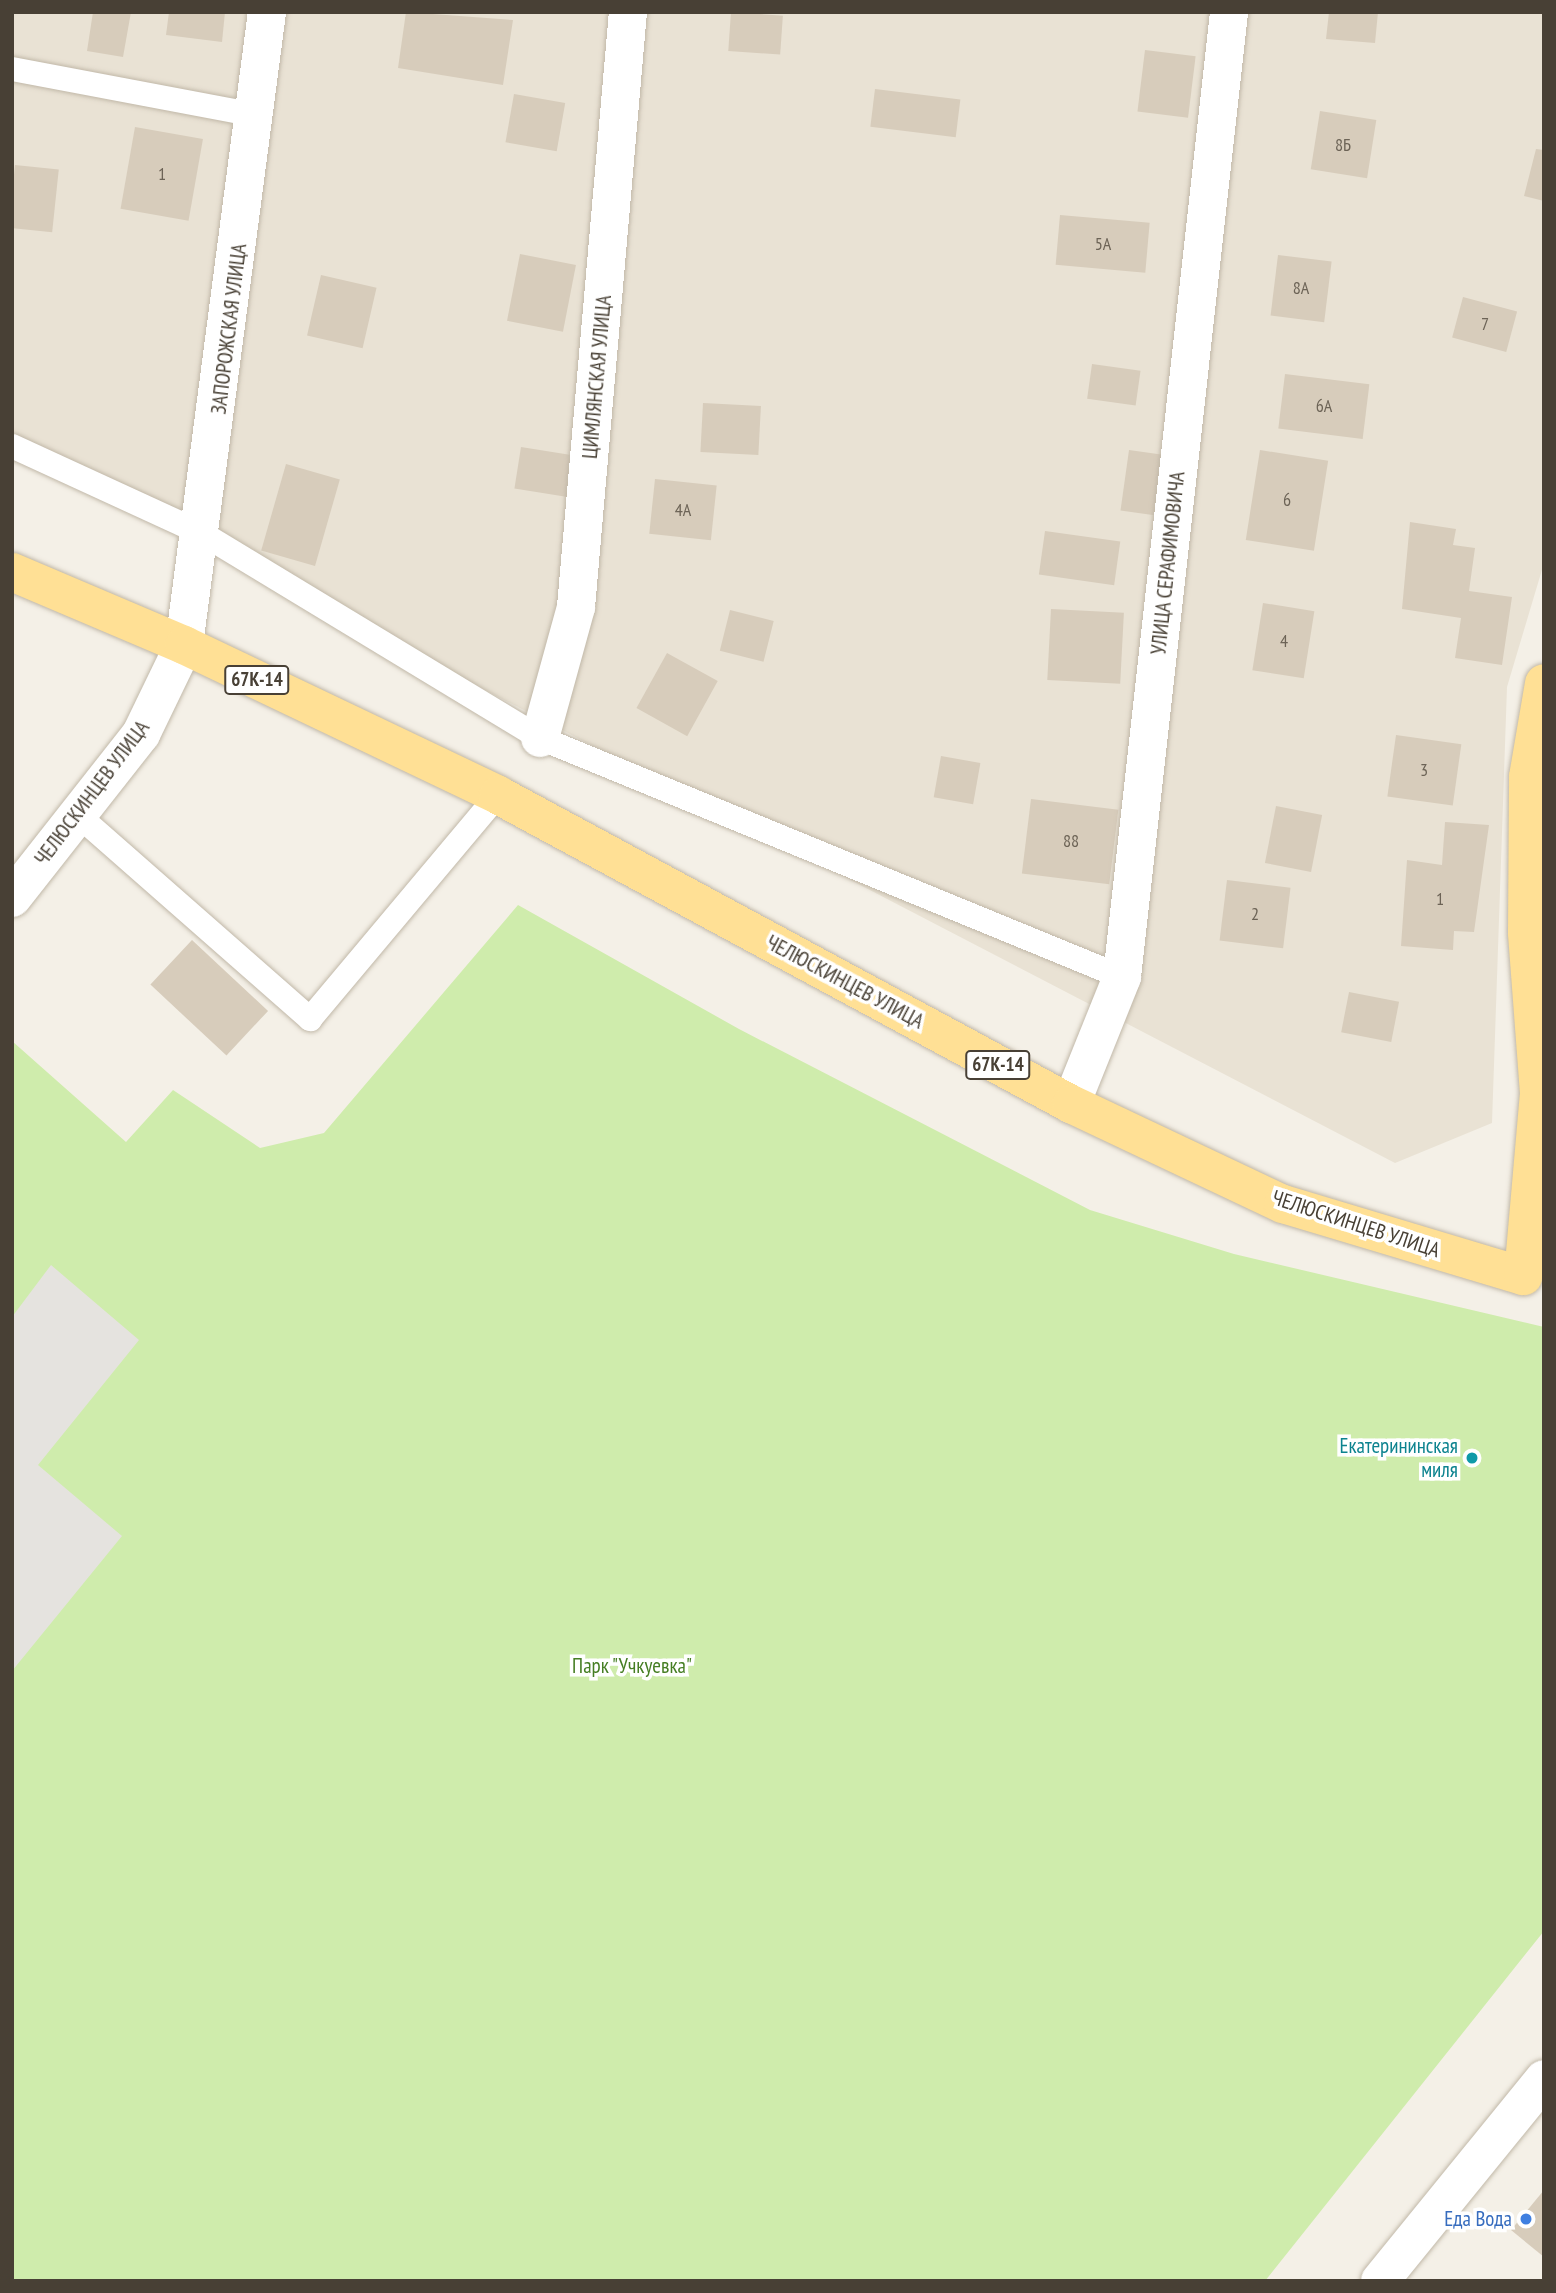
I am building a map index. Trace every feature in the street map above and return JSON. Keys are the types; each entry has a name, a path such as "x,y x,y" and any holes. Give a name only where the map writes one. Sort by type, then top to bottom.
{"main road":[{"name":"ЧЕЛЮСКИНЦЕВ УЛИЦА","path":"12,572 184,645 498,795 1071,1104 1283,1204 1523,1276 1539,1093 1527,932 1528,777 1544,683"}],"street":[{"name":"ЗАПОРОЖСКАЯ УЛИЦА","path":"184,645 203,534 267,12"},
{"name":"ЦИМЛЯНСКАЯ УЛИЦА","path":"540,738 576,607 628,12"},
{"name":"УЛИЦА СЕРАФИМОВИЧА","path":"1071,1104 1122,977 1229,12"},
{"name":"ЧЕЛЮСКИНЦЕВ УЛИЦА","path":"12,898 141,734 184,645"},
{"path":"1380,2281 1544,2079"}],"lane":[{"path":"12,69 256,115"},
{"path":"12,446 203,534 540,738 1122,977"},
{"path":"79,816 310,1019 498,795"}],"shaded area":[{"path":"12,12 1544,12 1544,563 1507,687 1492,1123 1395,1163 12,444"},
{"path":"51,1265 139,1340 38,1465 122,1536 12,1671 12,1317"}],"green space":[{"name":"Парк \"Учкуевка\"","path":"518,905 739,1029 1090,1210 1234,1254 1544,1327 1544,1931 1265,2281 12,2281 12,1041 126,1142 173,1090 260,1148 324,1133"}],"building":[{"path":"93,12 131,12 123,57 87,51"},
{"path":"169,12 225,12 222,42 166,35"},
{"path":"406,12 513,20 503,85 398,68"},
{"path":"731,12 783,16 780,55 728,51"},
{"path":"1329,12 1378,12 1375,43 1326,39"},
{"path":"1145,50 1196,56 1188,118 1137,112"},
{"path":"875,89 960,99 956,137 870,127"},
{"path":"514,94 565,103 557,151 505,142"},
{"path":"1320,111 1376,120 1367,178 1311,169"},
{"path":"135,127 203,139 189,221 121,209"},
{"path":"1536,149 1544,150 1544,201 1524,196"},
{"path":"15,165 59,170 52,232 12,228"},
{"path":"1060,215 1150,223 1145,273 1056,265"},
{"path":"520,254 576,265 563,332 507,321"},
{"path":"1278,255 1332,262 1324,322 1271,316"},
{"path":"321,275 377,288 363,348 307,335"},
{"path":"1463,297 1517,311 1506,352 1452,338"},
{"path":"1092,364 1141,371 1136,405 1087,399"},
{"path":"1285,374 1369,384 1363,439 1278,429"},
{"path":"703,403 761,406 758,455 700,452"},
{"path":"521,447 577,456 571,497 514,488"},
{"path":"1129,450 1165,455 1156,515 1121,510"},
{"path":"1260,450 1328,461 1314,551 1246,540"},
{"path":"286,464 340,479 315,566 261,551"},
{"path":"655,479 717,485 711,540 649,534"},
{"path":"1410,522 1456,529 1453,545 1475,548 1469,591 1512,597 1502,665 1455,658 1461,618 1402,609"},
{"path":"1045,531 1120,542 1114,585 1039,575"},
{"path":"1263,603 1314,611 1304,678 1252,670"},
{"path":"1051,609 1124,613 1120,684 1047,680"},
{"path":"730,610 774,621 764,662 720,651"},
{"path":"667,653 718,681 687,736 636,708"},
{"path":"1396,735 1461,744 1453,806 1387,796"},
{"path":"941,756 980,763 973,804 934,797"},
{"path":"1031,799 1118,810 1109,884 1022,873"},
{"path":"1276,806 1322,815 1311,872 1265,863"},
{"path":"1445,822 1489,825 1474,932 1454,931 1453,950 1401,946 1407,860 1442,865"},
{"path":"1227,880 1291,888 1283,948 1220,941"},
{"path":"192,940 268,1011 226,1056 150,985"},
{"path":"1349,992 1399,1002 1391,1042 1341,1032"},
{"path":"1544,2190 1544,2257 1511,2230"}],"place":[{"name":"Екатерининская миля","path":"1472,1458"},
{"name":"Еда Вода","path":"1526,2219"}]}
